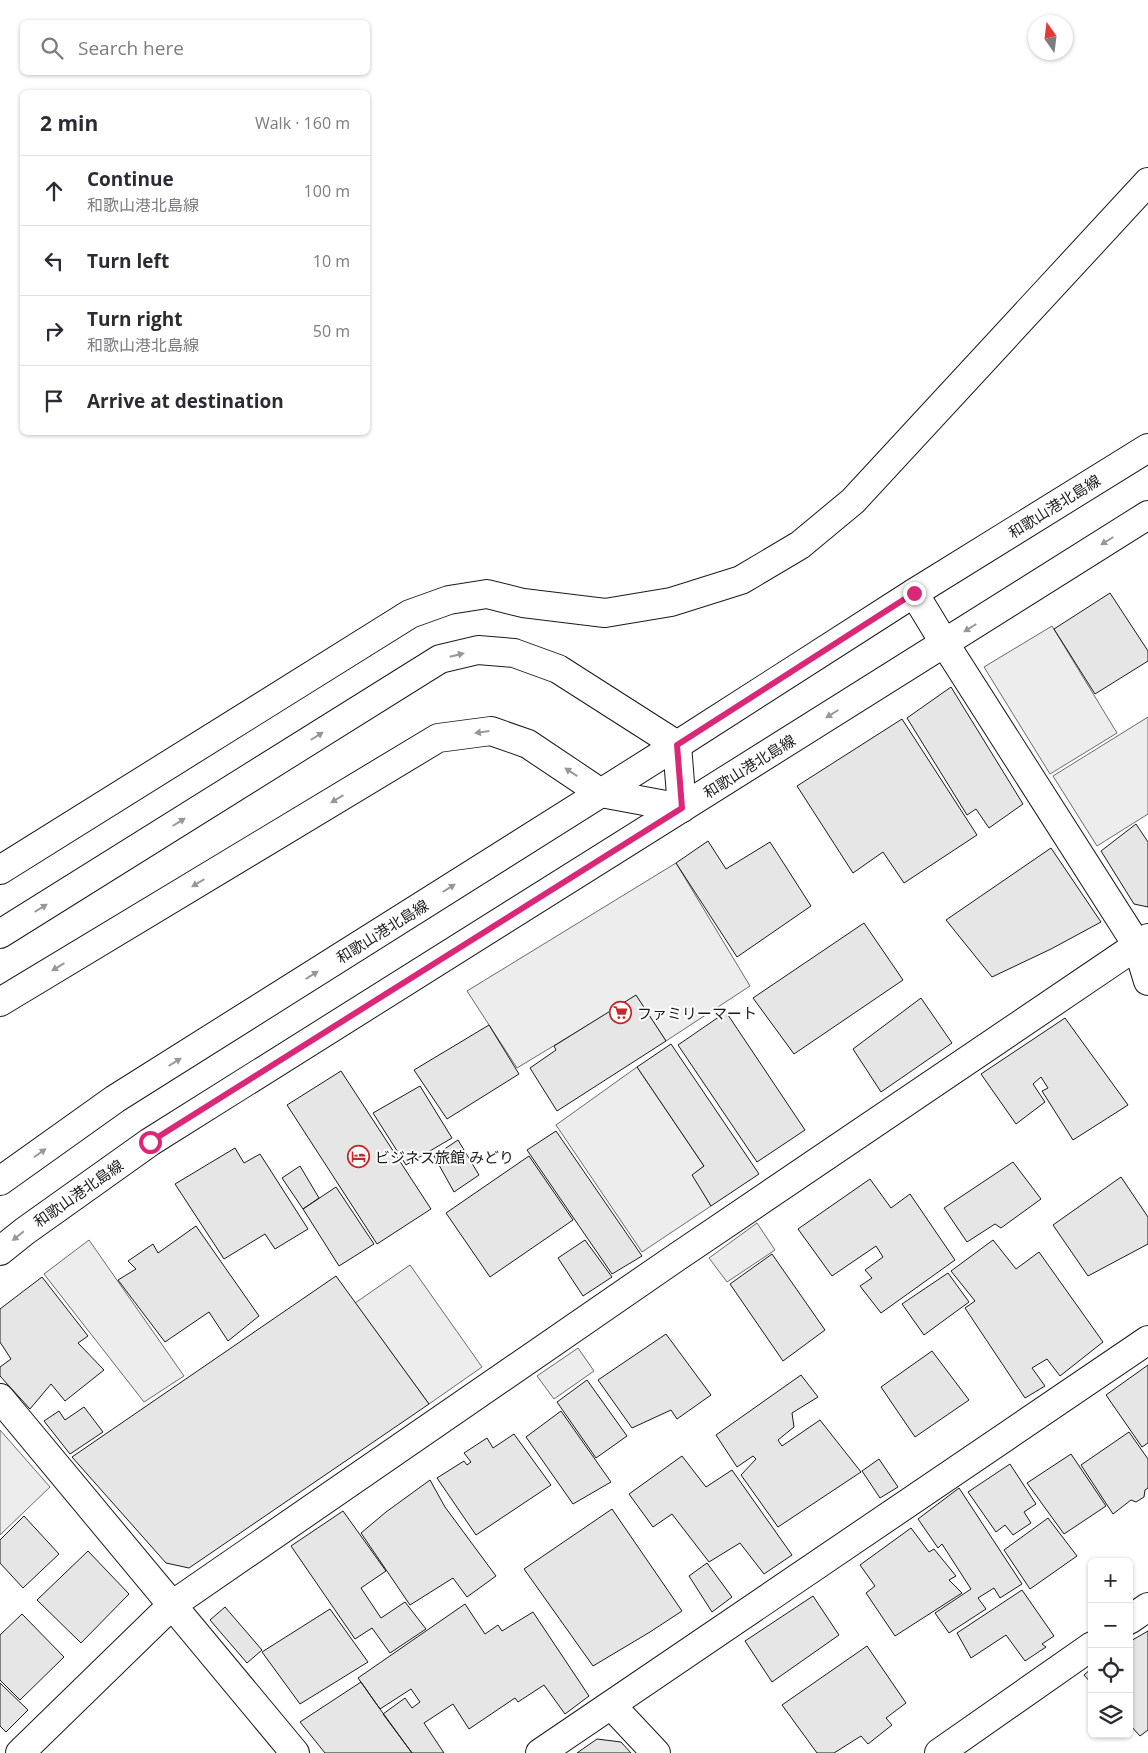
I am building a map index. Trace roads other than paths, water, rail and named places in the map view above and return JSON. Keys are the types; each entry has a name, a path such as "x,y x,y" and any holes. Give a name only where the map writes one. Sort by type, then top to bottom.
{"street":[{"path":"0,870 410,614 449,600 487,594 523,604 605,613 671,602 741,580 750,575 800,545 852,500 1148,182"},
{"name":"和歌山港北島線","path":"0,1181 115,1100 914,593 1148,448"},
{"name":"和歌山港北島線","path":"0,1251 24,1231 150,1142 1148,515"},
{"path":"914,593 945,644 1143,941 1148,981"},
{"path":"0,934 440,659 478,650 514,653 558,669 677,745 682,808 601,792 528,744 492,730 438,738 0,1002"},
{"path":"20,1753 172,1605 674,1259 1143,941"},
{"path":"540,1753 1148,1340"},
{"path":"0,1398 295,1753"},
{"path":"1133,1617 1148,1607"},
{"path":"939,1753 1089,1648"},
{"path":"611,1705 656,1753"}],"place":[{"name":"ファミリーマート","path":"621,1013"},
{"name":"ビジネス旅館 みどり","path":"359,1157"}]}
